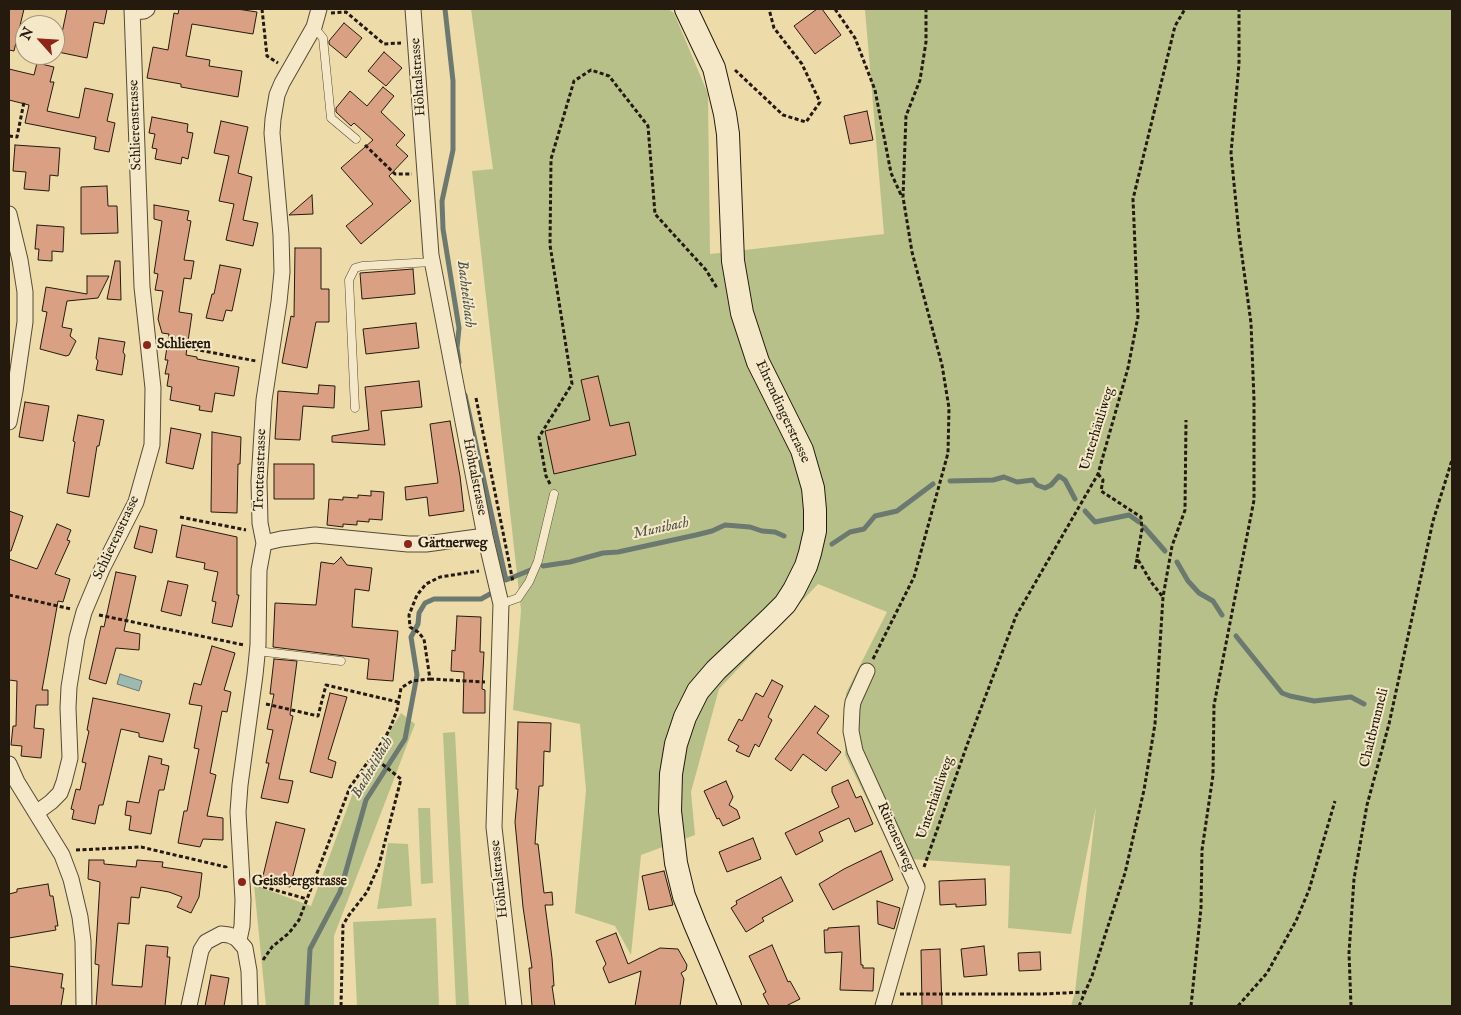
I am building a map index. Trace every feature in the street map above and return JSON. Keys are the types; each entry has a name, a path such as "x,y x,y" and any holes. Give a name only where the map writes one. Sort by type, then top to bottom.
{"main road":[{"name":"Ehrendingerstrasse","path":"686,9 714,68 725,114 728,134 733,260 742,313 758,362 802,450 813,488 815,510 815,531 801,579 785,604 716,670 698,691 685,717 676,744 671,774 670,811 676,863 684,896 694,924 730,1006"}],"street":[{"name":"Höhtalstrasse","path":"413,9 432,262 485,536 493,569 508,601 498,682 494,827 514,1006"},
{"name":"Schlierenstrasse","path":"36,813 60,793 64,782 70,758 69,687 77,638 84,612 102,569 136,502 152,445 153,388 142,288 137,10"},
{"name":"Trottenstrasse","path":"239,940 242,926 243,900 238,812 252,701 251,648 259,570 264,543 260,524 259,481 264,400 282,272 280,218 272,133 277,95 317,17"},
{"path":"9,214 20,260 25,292 25,322 9,422"},
{"path":"264,543 315,535 408,544 426,544 485,536"},
{"name":"Rütenenweg","path":"867,671 853,702 851,731 855,751 917,887 885,1000"},
{"path":"9,764 17,782 62,855 71,879 80,917 84,963 84,1006"},
{"path":"189,1006 197,964 203,945 210,938 221,934 232,936 239,940 245,948 249,971 250,1006"}],"lane":[{"path":"317,17 323,38 331,118 356,139"},
{"path":"355,408 349,280 355,268 432,262"},
{"path":"508,601 518,598 529,582 538,561 554,494"},
{"path":"251,648 341,662"}],"path":[{"path":"262,9 267,56 289,70"},
{"path":"728,65 783,115 806,122 820,102 802,64 774,28 769,9"},
{"path":"835,9 855,38 875,90 891,172 903,198"},
{"path":"867,671 914,576 948,453 949,408 942,365 912,252 903,198 906,116 920,80 926,42 926,9"},
{"name":"Unterhäuliweg","path":"917,887 967,745 1016,616 1098,474 1128,368 1138,317 1133,198 1175,26 1185,9"},
{"path":"1191,1006 1201,908 1202,850 1213,775 1214,705 1254,500 1254,400 1251,323 1231,154 1239,64 1239,9"},
{"path":"317,17 346,12 384,44 416,43"},
{"path":"554,494 546,476 539,437 572,384 550,245 550,159 574,81 591,70 609,76 648,126 655,214 706,270 720,292"},
{"path":"9,136 17,137 24,102"},
{"path":"356,139 361,141 395,174 425,174"},
{"path":"153,342 259,361"},
{"path":"475,394 510,563 508,601"},
{"path":"1079,1006 1086,992 1125,873 1144,790 1156,724 1163,598 1172,546 1185,510 1186,420"},
{"name":"Chaltbrunneli","path":"1351,1006 1349,953 1354,879 1367,804 1389,724 1433,521 1452,460"},
{"path":"1098,474 1103,480 1101,492 1142,518 1142,529 1134,569"},
{"path":"180,517 250,530"},
{"path":"1137,558 1163,598"},
{"path":"430,680 424,639 410,627 409,615 417,595 426,584 440,577 493,569"},
{"path":"9,595 70,609"},
{"path":"93,614 251,648"},
{"path":"249,971 258,966 272,947 289,933 298,920 350,786 385,738 391,726 401,688 412,681 424,680 498,682"},
{"path":"252,701 318,716 326,685 398,702"},
{"path":"342,1006 343,925 367,892 379,865 401,779 372,756"},
{"path":"1238,1006 1268,973 1296,921 1309,890 1335,801"},
{"path":"62,855 72,850 141,847 226,867 226,875"},
{"path":"250,884 307,899"},
{"path":"885,1000 1086,992"}],"green space":[{"path":"471,9 668,9 674,13 708,94 710,254 884,234 865,10 862,9 1452,9 1452,1006 1071,1006 1075,992 1096,807 1071,934 1008,928 1010,866 896,858 845,755 846,693 887,612 818,584 719,689 691,792 695,835 641,855 631,955 615,926 575,913 586,790 580,724 513,710 521,610 472,171 493,169"},
{"path":"401,713 415,724 334,936 334,1006 266,1006 254,885 311,906 354,790"},
{"path":"455,732 469,1006 456,1006 443,733"},
{"path":"418,808 430,808 433,883 421,884"},
{"path":"388,843 408,844 412,906 377,909"},
{"path":"436,918 439,1006 357,1006 353,922"}],"water":[{"path":"120,674 142,681 139,691 117,684"}],"building":[{"path":"9,9 24,9 23,15 15,15 15,47 14,51 9,50"},
{"path":"67,9 107,9 104,24 94,22 87,58 65,53 65,19"},
{"path":"179,9 237,9 257,12 253,34 192,24 186,56 210,60 209,66 242,71 238,97 181,87 181,84 147,78 153,47 168,50 174,13 178,14"},
{"path":"817,9 822,9 841,35 815,54 794,26"},
{"path":"344,23 362,38 346,58 329,44 329,41"},
{"path":"384,52 402,68 386,86 368,71"},
{"path":"36,65 54,67 50,82 54,82 47,111 79,118 85,88 113,94 107,121 115,123 109,152 94,149 96,137 25,123 29,105 9,100 9,69 34,75"},
{"path":"383,87 394,96 381,112 405,135 396,145 408,156 389,176 411,201 361,244 346,226 373,204 341,168 373,140 354,123 351,126 336,112 336,108 350,91 367,106"},
{"path":"867,111 873,140 850,144 844,116"},
{"path":"152,117 188,124 187,132 193,133 188,159 182,157 181,164 155,159 157,149 152,148 155,134 149,133"},
{"path":"221,121 248,127 238,173 252,177 243,220 258,223 253,246 226,240 234,204 219,201 229,156 214,153"},
{"path":"15,145 60,148 58,176 50,175 49,191 24,189 26,172 13,171"},
{"path":"107,186 108,206 117,206 118,233 81,234 81,187"},
{"path":"312,195 313,214 289,215"},
{"path":"154,205 189,211 187,220 191,221 184,260 194,261 191,279 184,278 179,312 192,314 186,355 239,367 234,396 215,393 212,412 199,410 200,406 170,400 172,387 167,386 169,374 165,374 168,360 165,360 169,334 162,333 158,319 163,291 155,290 158,274 154,273 162,221 154,219"},
{"path":"37,225 64,227 63,252 52,251 52,261 38,260 39,249 35,249"},
{"path":"295,248 321,248 321,289 329,289 329,322 316,322 307,368 282,363 291,316 294,317"},
{"path":"115,261 120,261 121,300 107,299"},
{"path":"220,265 241,269 232,311 226,310 223,321 206,318 212,294 214,294"},
{"path":"413,269 415,294 362,299 360,273"},
{"path":"87,276 109,276 98,298 67,301 62,327 72,329 70,336 76,341 69,355 66,356 40,349 47,312 42,311 46,287 87,294"},
{"path":"416,323 419,348 366,354 363,329"},
{"path":"99,338 125,342 122,375 96,370"},
{"path":"598,376 610,426 629,422 636,455 554,474 545,431 590,420 581,380"},
{"path":"419,381 422,407 381,411 385,445 332,442 332,436 369,430 365,387"},
{"path":"319,385 335,386 334,408 303,406 300,440 275,439 278,391 318,394"},
{"path":"25,402 49,406 43,441 19,437"},
{"path":"78,415 104,420 99,446 97,446 89,497 67,493"},
{"path":"450,421 464,511 429,516 427,497 406,500 405,487 438,483 430,424"},
{"path":"171,428 201,434 193,469 166,463"},
{"path":"212,432 241,437 240,464 238,464 237,513 211,512"},
{"path":"274,464 314,464 314,499 274,499"},
{"path":"371,491 384,492 382,520 369,519 369,522 357,521 357,525 343,524 343,527 327,525 329,499 343,500 343,497 358,498 358,495 371,496"},
{"path":"9,511 23,516 11,551 9,551"},
{"path":"57,524 71,530 67,540 70,541 55,574 70,579 63,602 58,601 42,690 48,690 48,705 36,705 34,728 44,729 41,758 21,756 22,746 11,745 13,726 16,726 17,681 9,680 9,559 37,569"},
{"path":"182,525 237,537 237,595 239,595 232,627 212,623 216,602 212,601 218,572 204,569 205,563 176,557"},
{"path":"140,526 157,530 152,553 134,548"},
{"path":"341,557 347,565 372,568 369,591 355,589 352,627 398,631 393,681 367,679 369,659 273,647 275,603 316,605 321,562 334,564"},
{"path":"116,572 136,576 124,631 140,634 139,650 116,648 106,684 89,679 101,626 104,627"},
{"path":"168,581 188,585 181,616 161,611"},
{"path":"457,616 481,617 480,652 484,652 482,689 485,690 485,713 463,713 464,672 451,671 452,650 455,651"},
{"path":"212,646 235,653 224,690 231,692 227,712 222,711 210,773 216,775 207,816 223,818 223,840 203,839 200,847 178,843 184,811 187,811 199,749 194,748 202,706 189,704 194,683 201,685"},
{"path":"274,659 297,661 290,715 293,716 279,779 293,781 288,803 261,798 269,763 266,763 273,730 267,729 274,694 270,694"},
{"path":"772,680 783,686 768,717 772,720 759,747 755,744 749,757 736,751 739,746 728,740 739,719 742,721 756,693 763,697"},
{"path":"330,693 347,697 328,759 336,762 332,778 310,772"},
{"path":"93,698 170,714 163,742 139,737 139,733 121,729 103,805 99,805 95,824 72,819 74,810 71,809 76,789 80,790 86,763 82,762 89,731 87,730"},
{"path":"815,706 829,716 817,733 841,752 826,771 803,754 791,771 775,759"},
{"path":"518,722 551,723 550,752 544,751 543,786 539,786 535,844 538,844 544,893 552,892 553,905 545,905 552,958 554,986 552,986 555,1006 532,1006 529,968 532,968 523,907 515,822 518,789 516,789"},
{"path":"149,756 162,759 161,764 169,766 164,790 159,790 151,834 129,830 131,816 125,815 127,801 139,803"},
{"path":"848,780 856,798 861,796 873,824 855,832 849,818 819,832 823,841 796,855 785,833 839,807 832,792 832,787"},
{"path":"726,781 733,797 729,805 737,810 740,818 723,826 719,818 717,819 704,791"},
{"path":"276,822 305,829 290,887 262,880"},
{"path":"753,838 761,859 727,872 719,852"},
{"path":"881,851 893,880 833,910 819,884"},
{"path":"89,860 104,860 104,864 136,867 137,860 163,862 162,867 202,873 199,897 191,913 177,907 182,897 169,892 141,887 139,898 131,897 129,924 118,923 112,985 142,987 146,945 168,947 167,957 170,957 165,1006 96,1006 99,965 95,964 100,882 88,879"},
{"path":"664,871 673,905 649,910 642,876"},
{"path":"781,877 793,901 762,918 764,921 746,932 731,908 737,904 736,901"},
{"path":"985,879 986,905 956,907 956,904 940,905 939,881"},
{"path":"48,884 50,896 53,896 58,926 55,926 56,930 9,938 9,894 17,892 17,889"},
{"path":"877,901 900,908 894,929 878,924"},
{"path":"859,926 861,965 863,965 863,968 874,968 873,991 840,990 842,952 825,953 824,930 828,930 828,928"},
{"path":"616,933 628,964 660,948 678,949 687,965 686,970 681,973 684,979 680,1006 635,1006 641,971 609,983 603,968 606,964 596,941"},
{"path":"772,945 788,982 790,981 800,999 786,1006 769,1006 763,994 766,992 749,956"},
{"path":"984,946 987,975 964,977 961,949"},
{"path":"940,949 942,1006 922,1006 921,950"},
{"path":"1040,952 1041,970 1019,971 1018,953"},
{"path":"9,966 63,974 61,988 64,988 61,1006 9,1006"},
{"path":"211,975 229,978 224,1006 205,1006"}],"waterway":[{"name":"Bachtelibach","path":"445,9 453,81 453,150 442,201 443,229 459,328 457,348 459,362"},
{"name":"Bachtelibach","path":"465,395 506,580 533,569"},
{"name":"Munibach","path":"950,481 993,480 1004,477 1017,482 1033,480 1037,485 1045,488 1051,485 1059,476 1065,480 1075,499"},
{"name":"Munibach","path":"832,544 850,532 864,529 875,516 897,511 933,484"},
{"name":"Munibach","path":"1085,511 1095,522 1129,515 1139,522"},
{"name":"Munibach","path":"543,566 696,535 725,525 750,527 762,531 775,532 784,536"},
{"name":"Munibach","path":"1144,527 1165,551"},
{"name":"Munibach","path":"1177,562 1188,581 1199,593 1213,601 1222,615"},
{"name":"Bachtelibach","path":"307,1006 310,949 340,892 366,800 405,739 417,675 411,637 418,624 419,613 425,603 434,599 481,599 490,594"},
{"name":"Munibach","path":"1236,636 1282,693 1314,701 1351,697 1364,704"}],"place":[{"name":"Schlieren","path":"147,345"},
{"name":"Gärtnerweg","path":"408,544"},
{"name":"Geissbergstrasse","path":"242,882"}]}
